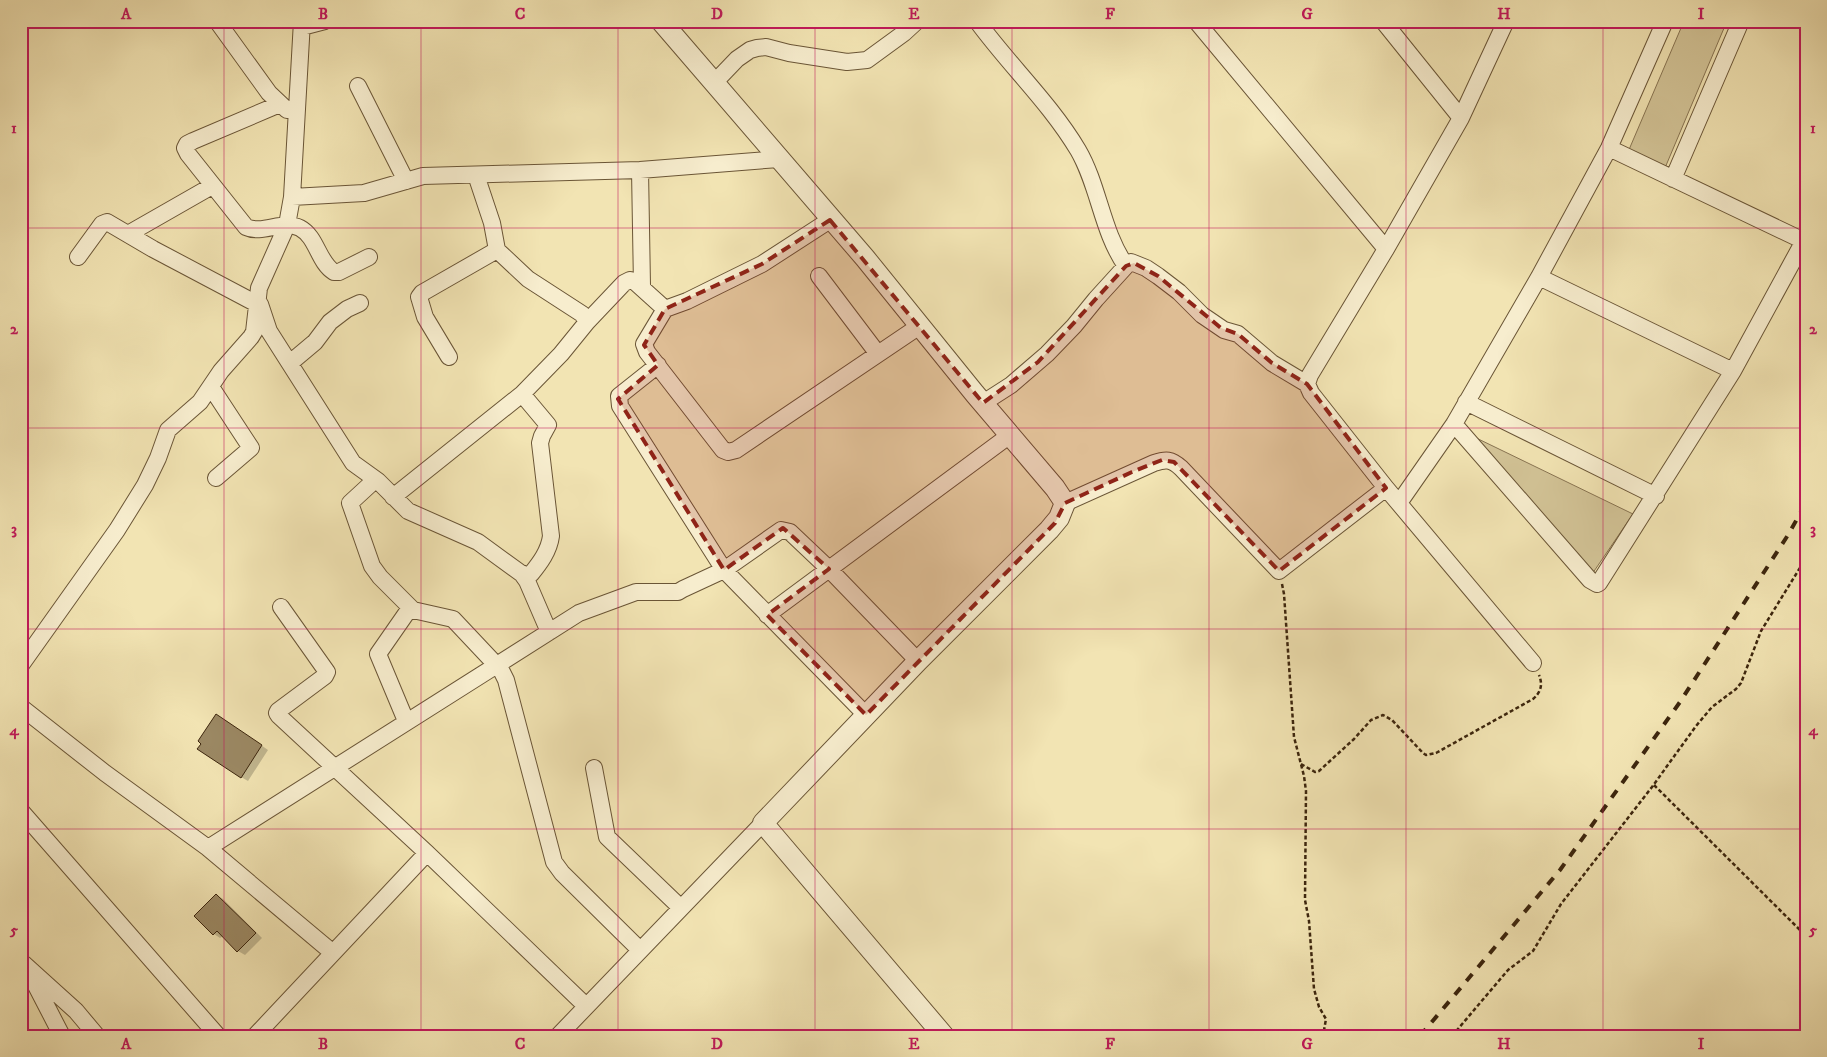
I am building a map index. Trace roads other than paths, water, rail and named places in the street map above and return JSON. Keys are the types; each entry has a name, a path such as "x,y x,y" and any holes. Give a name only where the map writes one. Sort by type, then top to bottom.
{"street":[{"path":"217,21 280,104 296,118"},
{"path":"21,665 117,530 145,485 158,458 168,430 200,402 220,371 251,337 255,325 257,300 287,225 292,197 302,24 325,21"},
{"path":"661,21 830,220 865,258 1055,488 1065,503"},
{"path":"714,83 737,59 750,50 757,48 847,62 867,60 917,21"},
{"path":"977,21 1059,123 1079,151 1096,189 1116,251 1126,266"},
{"path":"1196,21 1386,249"},
{"path":"1383,21 1461,118"},
{"path":"1307,384 1310,374 1386,249 1461,118 1506,21"},
{"path":"1399,503 1454,424 1539,277 1609,148 1665,21"},
{"path":"1673,179 1741,21"},
{"path":"358,86 406,181"},
{"path":"280,104 187,144 185,148 188,154 246,227 256,230 287,225 300,228 307,232 328,268 334,272 339,272 369,257"},
{"path":"1454,424 1593,583 1597,584 1602,581 1733,371 1805,239 1609,148"},
{"path":"292,197 364,193 423,176 640,170 779,159"},
{"path":"640,170 642,286"},
{"path":"476,175 492,223 496,250 528,279 582,314 587,322"},
{"path":"128,234 212,186"},
{"path":"830,220 762,264 687,301 665,309 644,345 723,450 731,452 921,325"},
{"path":"78,257 102,224 107,222 153,249 257,300 269,330 352,461 415,514 478,542 523,575 549,632"},
{"path":"449,357 428,323 418,297 496,250"},
{"path":"983,403 1017,380 1047,354 1126,266 1134,262 1146,268 1179,292 1202,315 1224,330 1238,334 1272,363 1307,384 1311,393 1386,488 1533,663"},
{"path":"819,276 878,354"},
{"path":"1539,277 1733,371"},
{"path":"393,497 522,394 624,283 632,280 642,286 665,309"},
{"path":"290,363 315,342 330,322 347,309 360,303"},
{"path":"658,365 619,396 618,403 724,570 866,715"},
{"path":"211,387 251,448 216,478"},
{"path":"522,394 548,424 540,443 552,536 542,560 531,574 523,575"},
{"path":"1466,402 1656,496"},
{"path":"767,615 1010,435"},
{"path":"558,1036 918,661 1055,523 1065,503 1154,463 1170,460 1181,468 1279,570 1386,488"},
{"path":"375,480 351,500 351,506 372,566 410,608 418,612 446,616 497,664 506,680 554,862 562,873 640,950"},
{"path":"208,848 579,613 631,593 678,592 724,570 781,530 790,532 829,569 918,661"},
{"path":"280,607 327,672 326,676 281,708 277,713 427,853 586,1006"},
{"path":"406,721 378,654 410,608"},
{"path":"21,706 99,769 208,848 333,953"},
{"path":"594,768 607,837 680,908"},
{"path":"21,811 218,1036"},
{"path":"763,823 944,1036"},
{"path":"255,1036 427,853"},
{"path":"23,962 62,1036"},
{"path":"23,962 76,1011 97,1036"}],"railway":[{"path":"1420,1036 1560,870 1680,702 1788,535 1806,503"}]}
